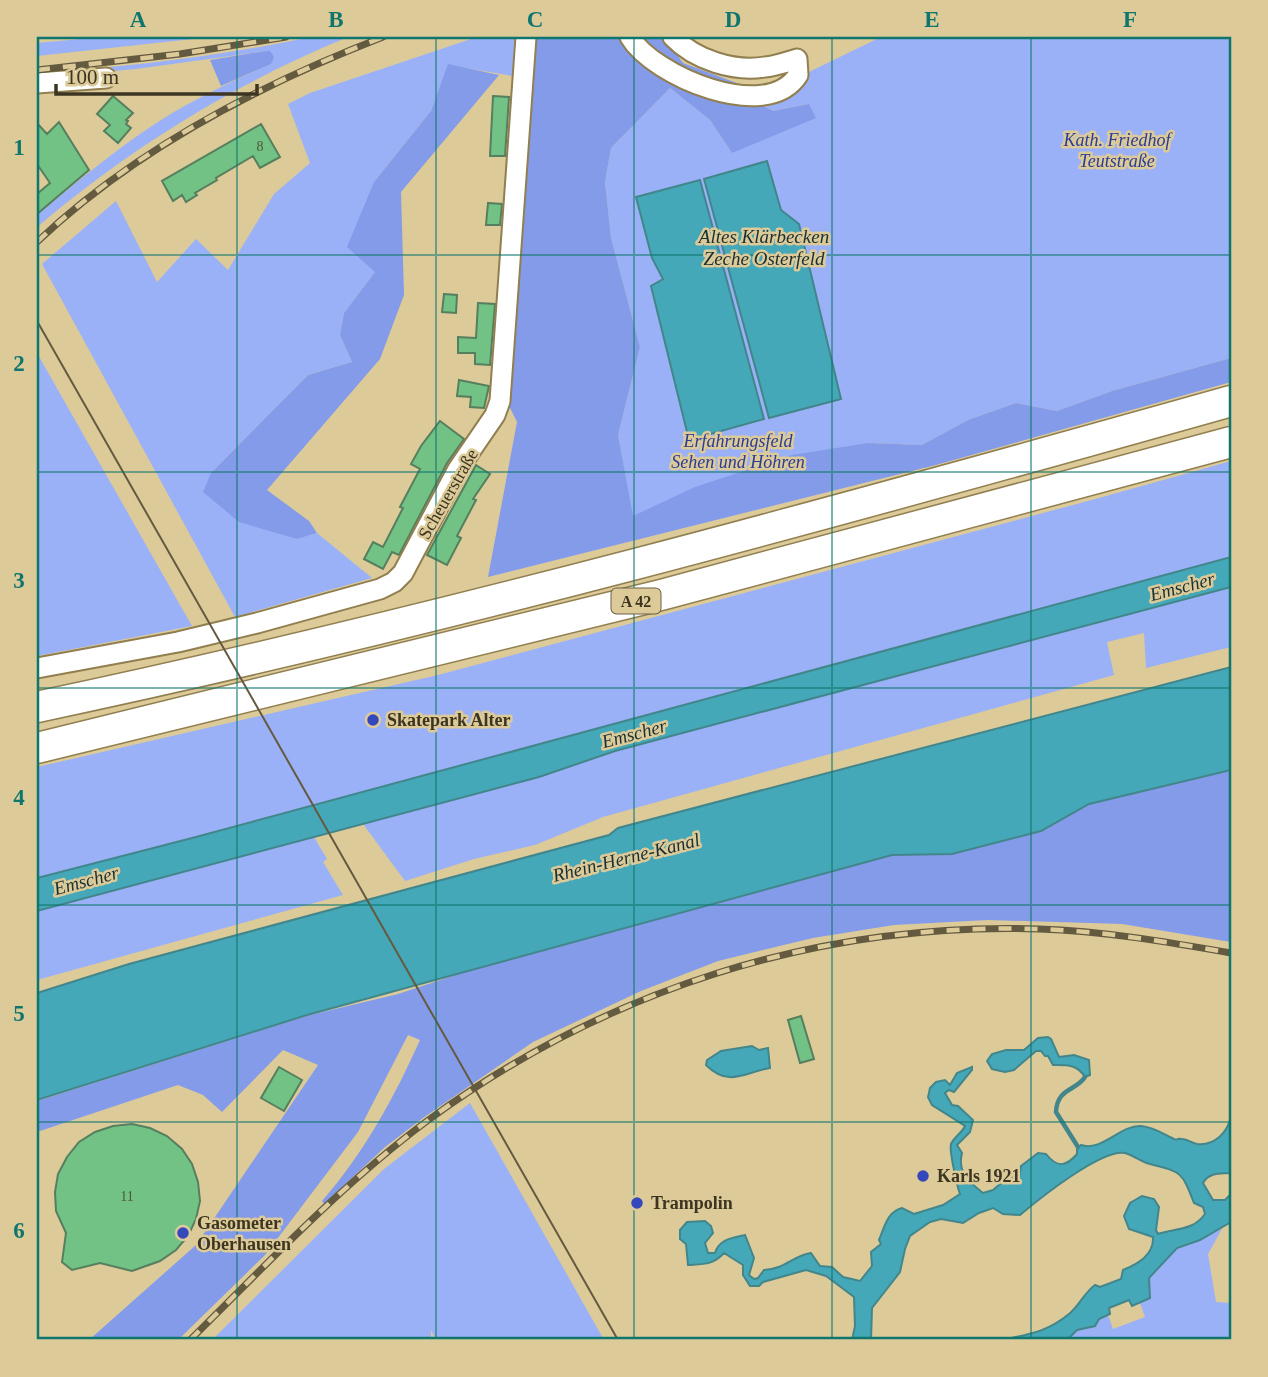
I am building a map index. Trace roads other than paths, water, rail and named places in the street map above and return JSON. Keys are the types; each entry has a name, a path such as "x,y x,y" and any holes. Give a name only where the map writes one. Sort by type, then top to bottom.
{"highway":[{"name":"A 42","path":"37,707 161,681 505,597 1231,401"},
{"name":"A 42","path":"37,748 661,595 1231,442"}],"street":[{"name":"Scheuerstraße","path":"37,667 178,642 249,626 380,589 394,582 403,573 458,469 495,415 500,401 526,37"},
{"path":"630,37 641,50 677,75 706,87 746,97 769,94 793,82 799,75 797,59 765,67 739,68 700,55 673,37"},
{"path":"37,83 106,78"}],"water":[{"name":"Altes Klärbecken Zeche Osterfeld","path":"767,161 781,210 799,224 841,399 769,418 704,179"},
{"name":"Altes Klärbecken Zeche Osterfeld","path":"700,180 764,419 689,440 651,286 663,279 652,258 636,197"},
{"name":"Emscher","path":"1231,557 1231,587 615,751 539,777 37,911 37,878"},
{"name":"Rhein-Herne-Kanal","path":"1231,667 1231,770 1089,804 1041,831 952,854 892,855 307,1015 37,1100 37,993 129,964 609,835 618,828"},
{"path":"1048,1037 1059,1057 1074,1055 1089,1060 1090,1075 1085,1077 1071,1066 1053,1065 1041,1051 1036,1051 1014,1070 1005,1072 992,1069 987,1061 992,1054 1006,1050 1024,1050 1038,1038"},
{"path":"752,1046 759,1050 768,1048 770,1068 730,1077 714,1072 706,1065 707,1060 721,1051"},
{"path":"972,1067 954,1092 949,1090 945,1093 952,1105 958,1106 973,1120 970,1132 957,1145 962,1153 961,1166 965,1176 983,1193 993,1190 1007,1178 1019,1177 1021,1166 1038,1153 1046,1154 1054,1162 1062,1164 1077,1154 1081,1145 1096,1145 1133,1127 1141,1126 1176,1140 1184,1139 1204,1144 1220,1137 1231,1116 1231,1173 1212,1175 1203,1183 1213,1200 1225,1200 1231,1194 1231,1222 1200,1240 1177,1248 1149,1278 1150,1298 1132,1306 1129,1300 1109,1308 1110,1314 1099,1319 1095,1326 1077,1330 1067,1340 1002,1340 1038,1332 1053,1325 1073,1311 1095,1285 1100,1287 1121,1279 1123,1270 1148,1254 1153,1237 1129,1229 1124,1216 1130,1203 1142,1196 1154,1199 1159,1207 1156,1230 1158,1234 1190,1226 1200,1219 1205,1214 1203,1207 1194,1203 1180,1175 1125,1153 1114,1154 1071,1176 1020,1215 1003,1214 993,1208 963,1223 941,1219 930,1222 910,1236 900,1272 872,1308 871,1340 852,1340 855,1326 854,1297 826,1276 806,1270 763,1282 759,1286 750,1286 743,1275 743,1265 724,1253 712,1262 688,1265 686,1244 680,1239 680,1230 687,1222 705,1221 711,1226 713,1233 705,1243 708,1253 715,1253 727,1240 745,1235 754,1258 749,1275 754,1279 764,1270 811,1253 820,1266 832,1267 843,1277 860,1281 872,1266 871,1252 881,1244 879,1240 887,1220 893,1213 902,1208 914,1214 943,1205 960,1194 951,1144 965,1126 932,1105 928,1097 930,1088 936,1082 945,1080 950,1085 957,1073"}],"waterway":[{"path":"1078,1147 1056,1112 1063,1094 1085,1077"}],"tram line":[{"path":"37,321 618,1340"}],"railway":[{"path":"37,70 180,54 286,37"},
{"path":"37,242 115,177 200,123 290,76 383,37"},
{"path":"190,1340 334,1199 427,1121 495,1075 567,1035 641,1001 717,973 795,952 875,938 957,930 1039,929 1087,932 1231,953"}],"place":[{"name":"Skatepark Alter","path":"373,720"},
{"name":"Karls 1921","path":"923,1176"},
{"name":"Trampolin","path":"637,1203"},
{"name":"Gasometer Oberhausen","path":"183,1233"}],"park label":[{"name":"Kath. Friedhof Teutstraße","path":"1117,150"},
{"name":"Erfahrungsfeld Sehen und Höhren","path":"738,451"}]}
